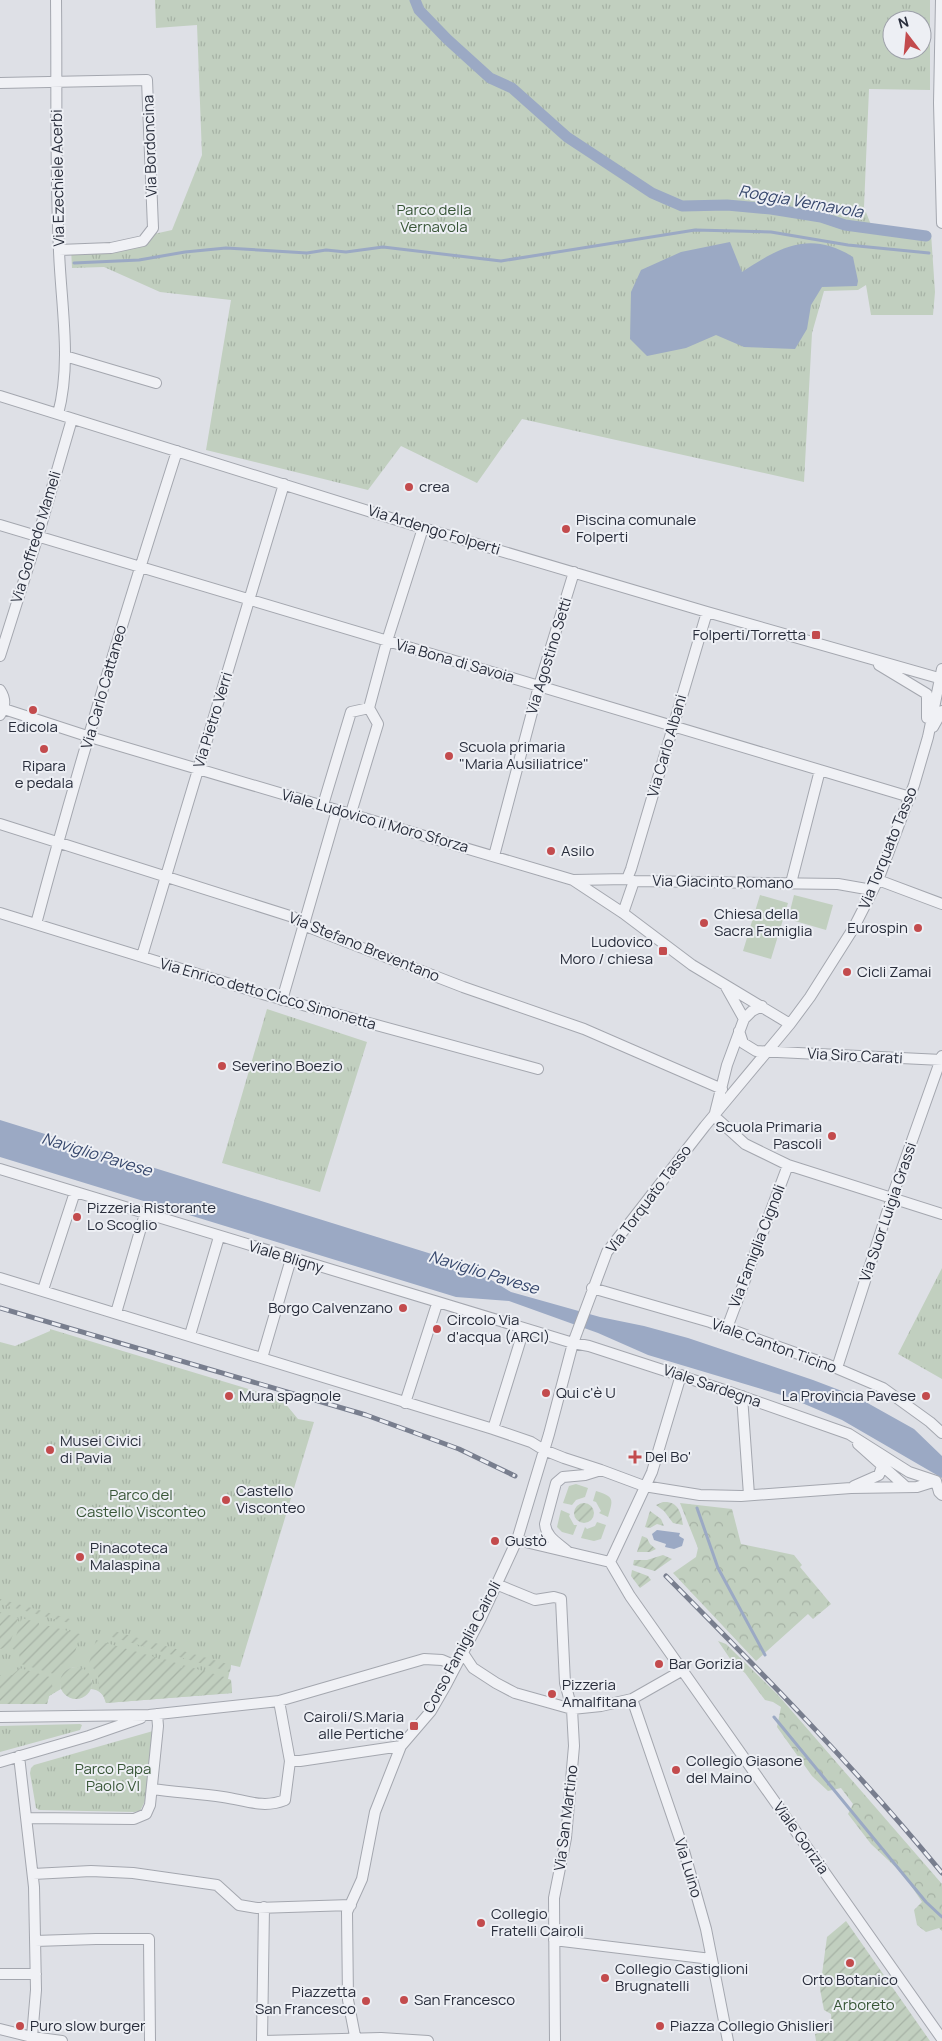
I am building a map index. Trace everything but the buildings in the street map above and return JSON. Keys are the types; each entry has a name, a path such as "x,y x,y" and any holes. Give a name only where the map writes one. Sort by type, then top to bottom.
{"street":[{"name":"Via Ezechiele Acerbi","path":"56,0 59,250 65,356 61,403 58,414"},
{"path":"941,0 939,103 942,223"},
{"name":"Via Bordoncina","path":"0,83 57,80 148,80 153,228 143,241 111,248 59,250"},
{"path":"65,356 156,383"},
{"name":"Via Ardengo Folperti","path":"0,396 423,528 869,659 941,675"},
{"name":"Via Goffredo Mameli","path":"0,656 72,419"},
{"name":"Via Carlo Cattaneo","path":"36,924 58,842 140,566 177,451"},
{"name":"Via Pietro Verri","path":"142,956 284,484"},
{"name":"Via Bona di Savoia","path":"0,525 910,797"},
{"path":"351,813 378,724 369,708 387,641 423,528"},
{"name":"Via Agostino Setti","path":"494,856 539,686 574,572"},
{"name":"Via Carlo Albani","path":"623,913 631,869 672,725 707,612"},
{"name":"Via Ardengo Folperti","path":"869,659 927,694 928,737"},
{"name":"Via Torquato Tasso","path":"544,1450 573,1343 607,1252 714,1116 790,1024 810,997 853,929 878,880 910,797 928,737 941,675"},
{"name":"Viale Ludovico il Moro Sforza","path":"0,690 5,702 2,712 351,813 573,880 623,913 692,965 790,1024"},
{"path":"323,805 351,712 369,708"},
{"name":"Via Torquato Tasso","path":"928,737 942,711"},
{"path":"790,883 820,770"},
{"path":"282,1000 337,810"},
{"name":"Via Stefano Breventano","path":"0,824 293,917 303,925 463,986 584,1029 722,1089"},
{"name":"Via Giacinto Romano","path":"573,880 838,884 872,890"},
{"path":"878,880 942,904"},
{"name":"Via Enrico detto Cicco Simonetta","path":"0,913 282,1000 538,1069"},
{"path":"723,982 744,1019 752,1010 762,1006"},
{"name":"Via Torquato Tasso","path":"714,1116 727,1065 744,1019"},
{"path":"739,1032 743,1043 747,1047 756,1051 767,1052"},
{"name":"Via Siro Carati","path":"767,1052 942,1058"},
{"name":"Via Suor Luigia Grassi","path":"837,1368 892,1197 942,1058"},
{"path":"714,1116 745,1144 788,1165 942,1214"},
{"name":"Via Famiglia Cignoli","path":"727,1328 788,1165"},
{"name":"Viale Bligny","path":"1,1172 75,1192 437,1304 573,1343"},
{"path":"43,1290 75,1192"},
{"path":"116,1313 145,1214"},
{"path":"190,1335 219,1237"},
{"path":"262,1358 291,1259"},
{"path":"0,1278 494,1430 531,1442 544,1450 644,1486 700,1495 749,1495 851,1488 917,1487 939,1481 939,1492 942,1495"},
{"name":"Viale Canton Ticino","path":"592,1288 727,1328 837,1368 884,1388 941,1431"},
{"path":"405,1403 437,1304"},
{"path":"494,1430 524,1329"},
{"name":"Viale Sardegna","path":"573,1343 589,1346 681,1375 849,1434 909,1472 939,1481"},
{"path":"517,1540 610,1562 652,1472 681,1375"},
{"path":"742,1396 749,1495"},
{"name":"Viale Sardegna","path":"849,1434 857,1444 905,1486"},
{"name":"Corso Famiglia Cairoli","path":"356,2040 348,2000 347,1912 362,1879 375,1812 401,1746 431,1711 456,1666 517,1540 544,1450"},
{"path":"851,1488 879,1475 882,1466"},
{"path":"567,1551 545,1529 556,1483 563,1477 585,1475 602,1470"},
{"name":"Viale Gorizia","path":"610,1562 630,1596 942,2039"},
{"name":"Via San Martino","path":"496,1584 535,1600 558,1597 561,1599 565,1683 572,1709 574,1746 566,1838 554,1898 555,2041"},
{"path":"462,1653 473,1668 515,1693 572,1709 600,1706 632,1699 682,1670"},
{"path":"0,1717 153,1715 279,1701 424,1659 442,1660 456,1666"},
{"name":"Via Luino","path":"632,1699 684,1852 706,1929 728,2041"},
{"path":"152,1789 225,1797 261,1805 275,1804 285,1800 290,1761 279,1701"},
{"path":"0,1762 153,1715"},
{"path":"28,1818 142,1817 150,1810 158,1726 153,1715"},
{"path":"89,1716 94,1720 95,1725 89,1736"},
{"path":"290,1761 401,1746"},
{"path":"19,1756 23,1797 28,1818 36,1941 32,2037"},
{"path":"32,1874 91,1871 152,1876 217,1885 239,1905 257,1908 351,1905"},
{"path":"264,1907 262,2041 428,2041"},
{"path":"36,1941 149,1939 150,2041"},
{"path":"554,1940 712,1959"},
{"path":"0,1974 36,1974"},
{"path":"0,2029 32,2037 62,2041"}],"green space":[{"name":"Parco della Vernavola","path":"155,0 930,0 930,10 882,10 882,60 930,60 930,90 869,89 864,207 871,225 931,233 935,292 933,315 871,315 866,285 858,290 824,291 812,333 804,482 522,419 477,483 401,446 368,490 206,450 231,300 160,292 104,267 72,268 71,247 118,242 172,230 202,155 197,25 156,28"},
{"path":"760,895 788,903 771,959 743,951"},
{"path":"794,895 833,905 826,930 788,919"},
{"path":"267,1009 367,1042 320,1192 222,1163"},
{"path":"942,1268 942,1379 898,1354"},
{"name":"Parco del Castello Visconteo","path":"50,1329 285,1400 284,1402 298,1419 314,1422 240,1667 231,1665 228,1679 231,1680 232,1693 106,1703 101,1693 91,1689 92,1680 76,1667 68,1669 63,1674 61,1689 49,1696 47,1704 0,1704 0,1342 15,1346 50,1331"},
{"path":"576,1484 588,1488 585,1497 576,1500 572,1505 563,1503 569,1486"},
{"path":"596,1491 607,1495 611,1500 608,1517 599,1513 601,1511 596,1502 593,1501"},
{"path":"663,1502 672,1503 678,1508 683,1525 673,1523 664,1511 656,1505"},
{"path":"584,1503 591,1506 594,1513 591,1520 584,1523 577,1520 574,1513 577,1506"},
{"path":"680,1503 732,1509 741,1544 794,1555 802,1565 800,1567 831,1604 813,1619 808,1614 756,1661 673,1573 696,1557 698,1548"},
{"path":"561,1510 570,1514 569,1516 574,1525 577,1525 573,1535 562,1532 557,1527"},
{"path":"650,1511 661,1519 664,1526 657,1524 650,1528 645,1527"},
{"path":"597,1522 606,1525 601,1539 594,1541 581,1538 585,1527 587,1529 595,1526"},
{"path":"642,1536 647,1538 656,1549 650,1552 637,1552"},
{"path":"663,1555 672,1559 655,1571 633,1565 634,1560 647,1560"},
{"path":"632,1570 648,1576 651,1580 640,1588 631,1576"},
{"path":"0,1599 70,1619 69,1623 0,1604"},
{"path":"0,1612 18,1618 9,1647 0,1649"},
{"path":"22,1618 39,1623 39,1625 44,1627 45,1625 80,1634 73,1660 61,1665 54,1674 21,1664 19,1654 12,1648"},
{"path":"114,1631 231,1665 230,1672 112,1637"},
{"path":"96,1640 158,1658 157,1660 162,1662 164,1659 176,1663 175,1666 182,1668 183,1665 228,1678 231,1680 232,1693 106,1703 99,1691 98,1674 89,1663"},
{"path":"718,1641 726,1644 778,1695 942,1884 942,1931 939,1928 926,1932 917,1925 914,1910 922,1902 904,1875 871,1844 848,1814 853,1804 841,1788 828,1791 812,1776 777,1727 781,1707 765,1700 745,1673 733,1663"},
{"path":"76,1667 82,1668 87,1672 91,1677 91,1689 87,1694 82,1698 76,1699 70,1698 65,1694 61,1689 60,1683 61,1677 65,1672 70,1668"},
{"path":"20,1668 53,1678 52,1685 55,1692 49,1696 47,1704 0,1704 0,1675 12,1675"},
{"path":"82,1725 80,1730 0,1752 0,1726"},
{"name":"Parco Papa Paolo VI","path":"153,1731 145,1801 140,1811 39,1810 36,1808 30,1773 34,1765"},
{"name":"Orto Botanico","path":"846,1921 930,2041 816,2041 815,2034 832,2030 831,2014 824,2010 820,1989 827,1937"}],"water":[{"path":"730,242 742,272 782,249 809,243 823,244 853,257 858,281 857,286 822,287 811,305 807,329 795,349 744,347 716,335 686,348 647,356 630,339 631,292 641,270 681,252"},
{"name":"Naviglio Pavese","path":"0,1120 467,1265 511,1292 600,1317 688,1338 813,1380 855,1396 914,1429 942,1456 942,1478 842,1420 788,1397 648,1355 598,1333 509,1301 456,1297 0,1157"},
{"path":"657,1530 680,1533 679,1536 684,1539 682,1546 674,1549 665,1547 666,1544 654,1540 652,1534"}],"waterway":[{"name":"Roggia Vernavola","path":"415,0 419,10 447,39 490,78 512,88 567,137 652,193 682,206 727,205 771,209 821,217 845,225 926,236"},
{"path":"74,263 139,260 185,252 226,248 307,253 326,250 346,252 383,247 501,261 695,230 771,232 848,245 929,253"},
{"path":"697,1508 718,1568 765,1655"},
{"path":"774,1717 926,1902 942,1917"}],"railway":[{"path":"0,1308 366,1415 459,1449 515,1476"},
{"path":"666,1576 842,1758 942,1873"}],"place":[{"name":"crea","path":"409,487"},
{"name":"Piscina comunale Folperti","path":"566,529"},
{"name":"Folperti/Torretta","path":"816,635"},
{"name":"Edicola","path":"33,710"},
{"name":"Ripara e pedala","path":"44,749"},
{"name":"Scuola primaria \"Maria Ausiliatrice\"","path":"449,756"},
{"name":"Asilo","path":"551,851"},
{"name":"Chiesa della Sacra Famiglia","path":"704,923"},
{"name":"Eurospin","path":"918,928"},
{"name":"Ludovico Moro / chiesa","path":"663,951"},
{"name":"Cicli Zamai","path":"847,972"},
{"name":"Severino Boezio","path":"222,1066"},
{"name":"Scuola Primaria Pascoli","path":"832,1136"},
{"name":"Pizzeria Ristorante Lo Scoglio","path":"77,1217"},
{"name":"Borgo Calvenzano","path":"403,1308"},
{"name":"Circolo Via d'acqua (ARCI)","path":"437,1329"},
{"name":"Qui c'è U","path":"546,1393"},
{"name":"Mura spagnole","path":"229,1396"},
{"name":"La Provincia Pavese","path":"926,1396"},
{"name":"Musei Civici di Pavia","path":"50,1450"},
{"name":"Del Bo'","path":"635,1457"},
{"name":"Castello Visconteo","path":"226,1500"},
{"name":"Gustò","path":"495,1541"},
{"name":"Pinacoteca Malaspina","path":"80,1557"},
{"name":"Bar Gorizia","path":"659,1664"},
{"name":"Pizzeria Amalfitana","path":"552,1694"},
{"name":"Cairoli/S.Maria alle Pertiche","path":"414,1726"},
{"name":"Collegio Giasone del Maino","path":"676,1770"},
{"name":"Collegio Fratelli Cairoli","path":"481,1923"},
{"name":"Orto Botanico","path":"850,1963"},
{"name":"Collegio Castiglioni Brugnatelli","path":"605,1978"},
{"name":"San Francesco","path":"404,2000"},
{"name":"Piazzetta San Francesco","path":"366,2001"},
{"name":"Puro slow burger","path":"20,2026"},
{"name":"Piazza Collegio Ghislieri","path":"660,2026"}],"park label":[{"name":"Arboreto","path":"864,2005"}]}
